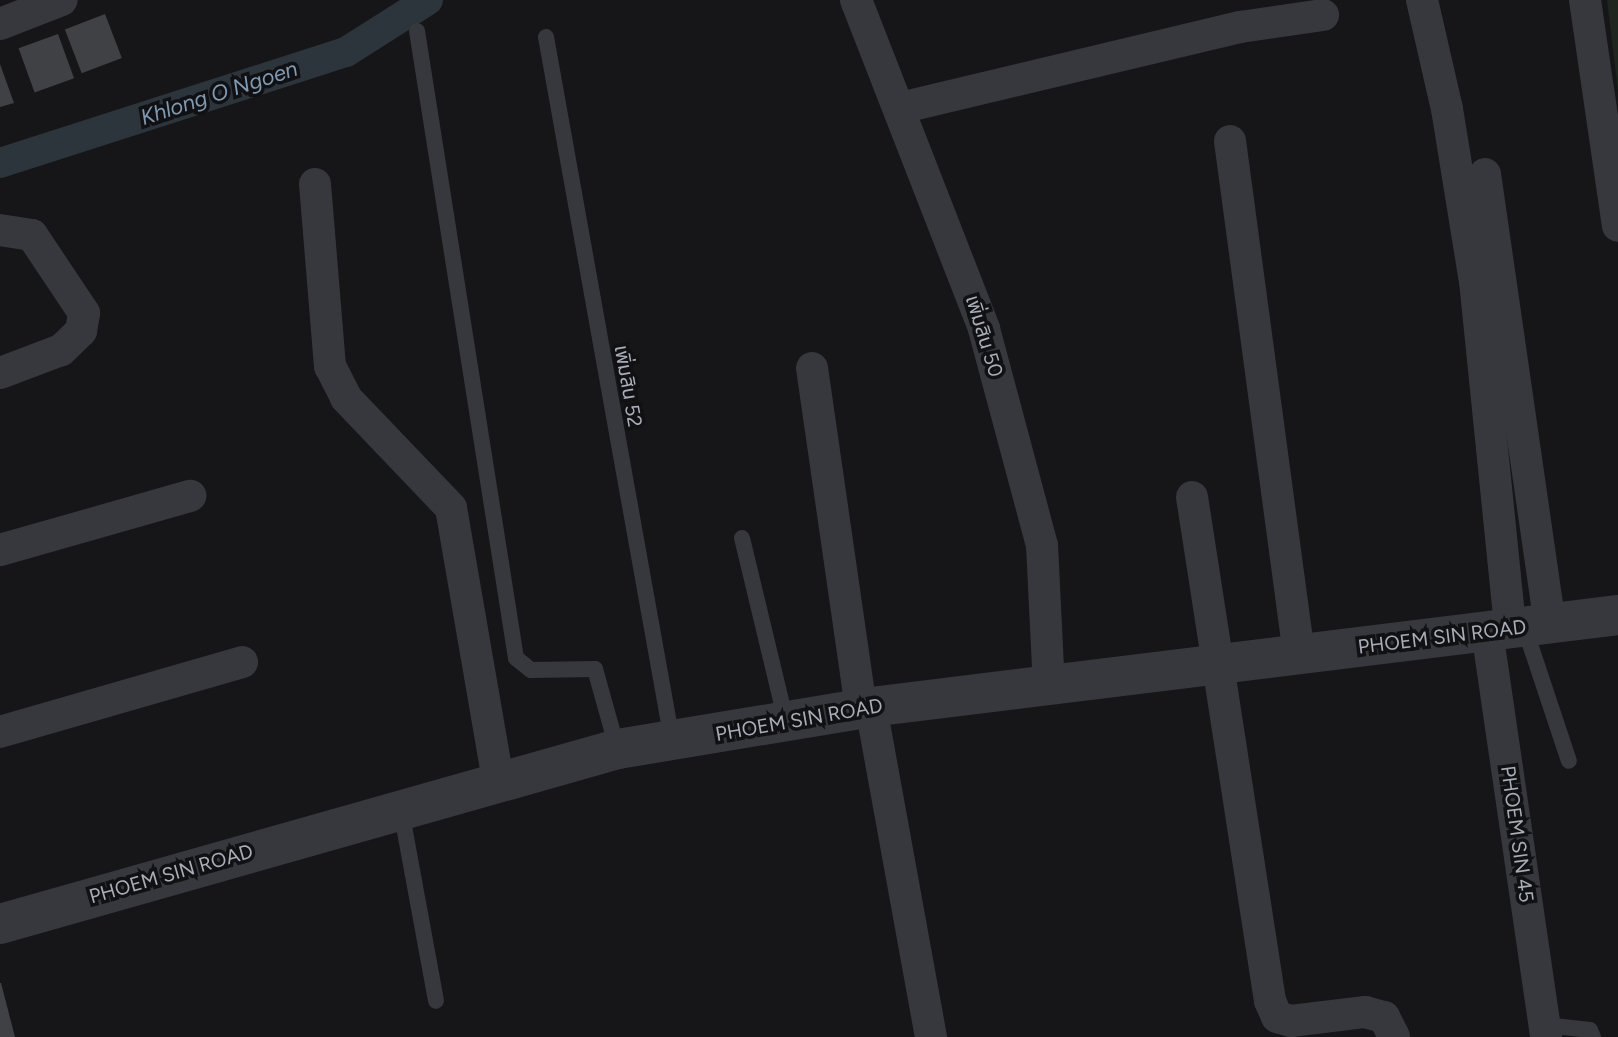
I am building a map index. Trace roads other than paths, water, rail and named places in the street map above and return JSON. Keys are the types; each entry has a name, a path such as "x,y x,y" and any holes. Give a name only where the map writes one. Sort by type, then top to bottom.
{"street":[{"path":"0,24 62,0"},
{"name":"เพิ่มสิน 50","path":"856,0 984,329 1042,545 1049,687"},
{"path":"1422,0 1447,109 1475,281 1518,628"},
{"path":"1585,0 1618,226"},
{"path":"900,108 1237,14 1323,15"},
{"path":"1230,141 1299,655"},
{"path":"1485,174 1518,628"},
{"path":"315,184 330,366 346,398 451,508 498,781"},
{"path":"0,230 32,235 84,313 81,331 61,350 0,373"},
{"path":"812,368 866,708 931,1037"},
{"path":"0,550 190,496"},
{"path":"1192,497 1216,666 1277,1017 1291,1021 1365,1012 1384,1017 1394,1037"},
{"name":"PHOEM SIN ROAD","path":"0,924 401,807 618,749 866,708 1618,615"},
{"name":"PHOEM SIN 45","path":"1518,628 1546,1031"},
{"path":"0,732 242,662"}],"lane":[{"path":"417,31 516,658 531,670 595,669 618,749"},
{"name":"เพิ่มสิน 52","path":"546,37 672,742"},
{"path":"742,538 786,721"},
{"path":"1518,628 1569,761"},
{"path":"401,807 436,1001"},
{"path":"1546,1031 1590,1030 1593,1037"}],"waterway":[{"name":"Khlong O Ngoen","path":"0,163 346,52 428,0"}]}
